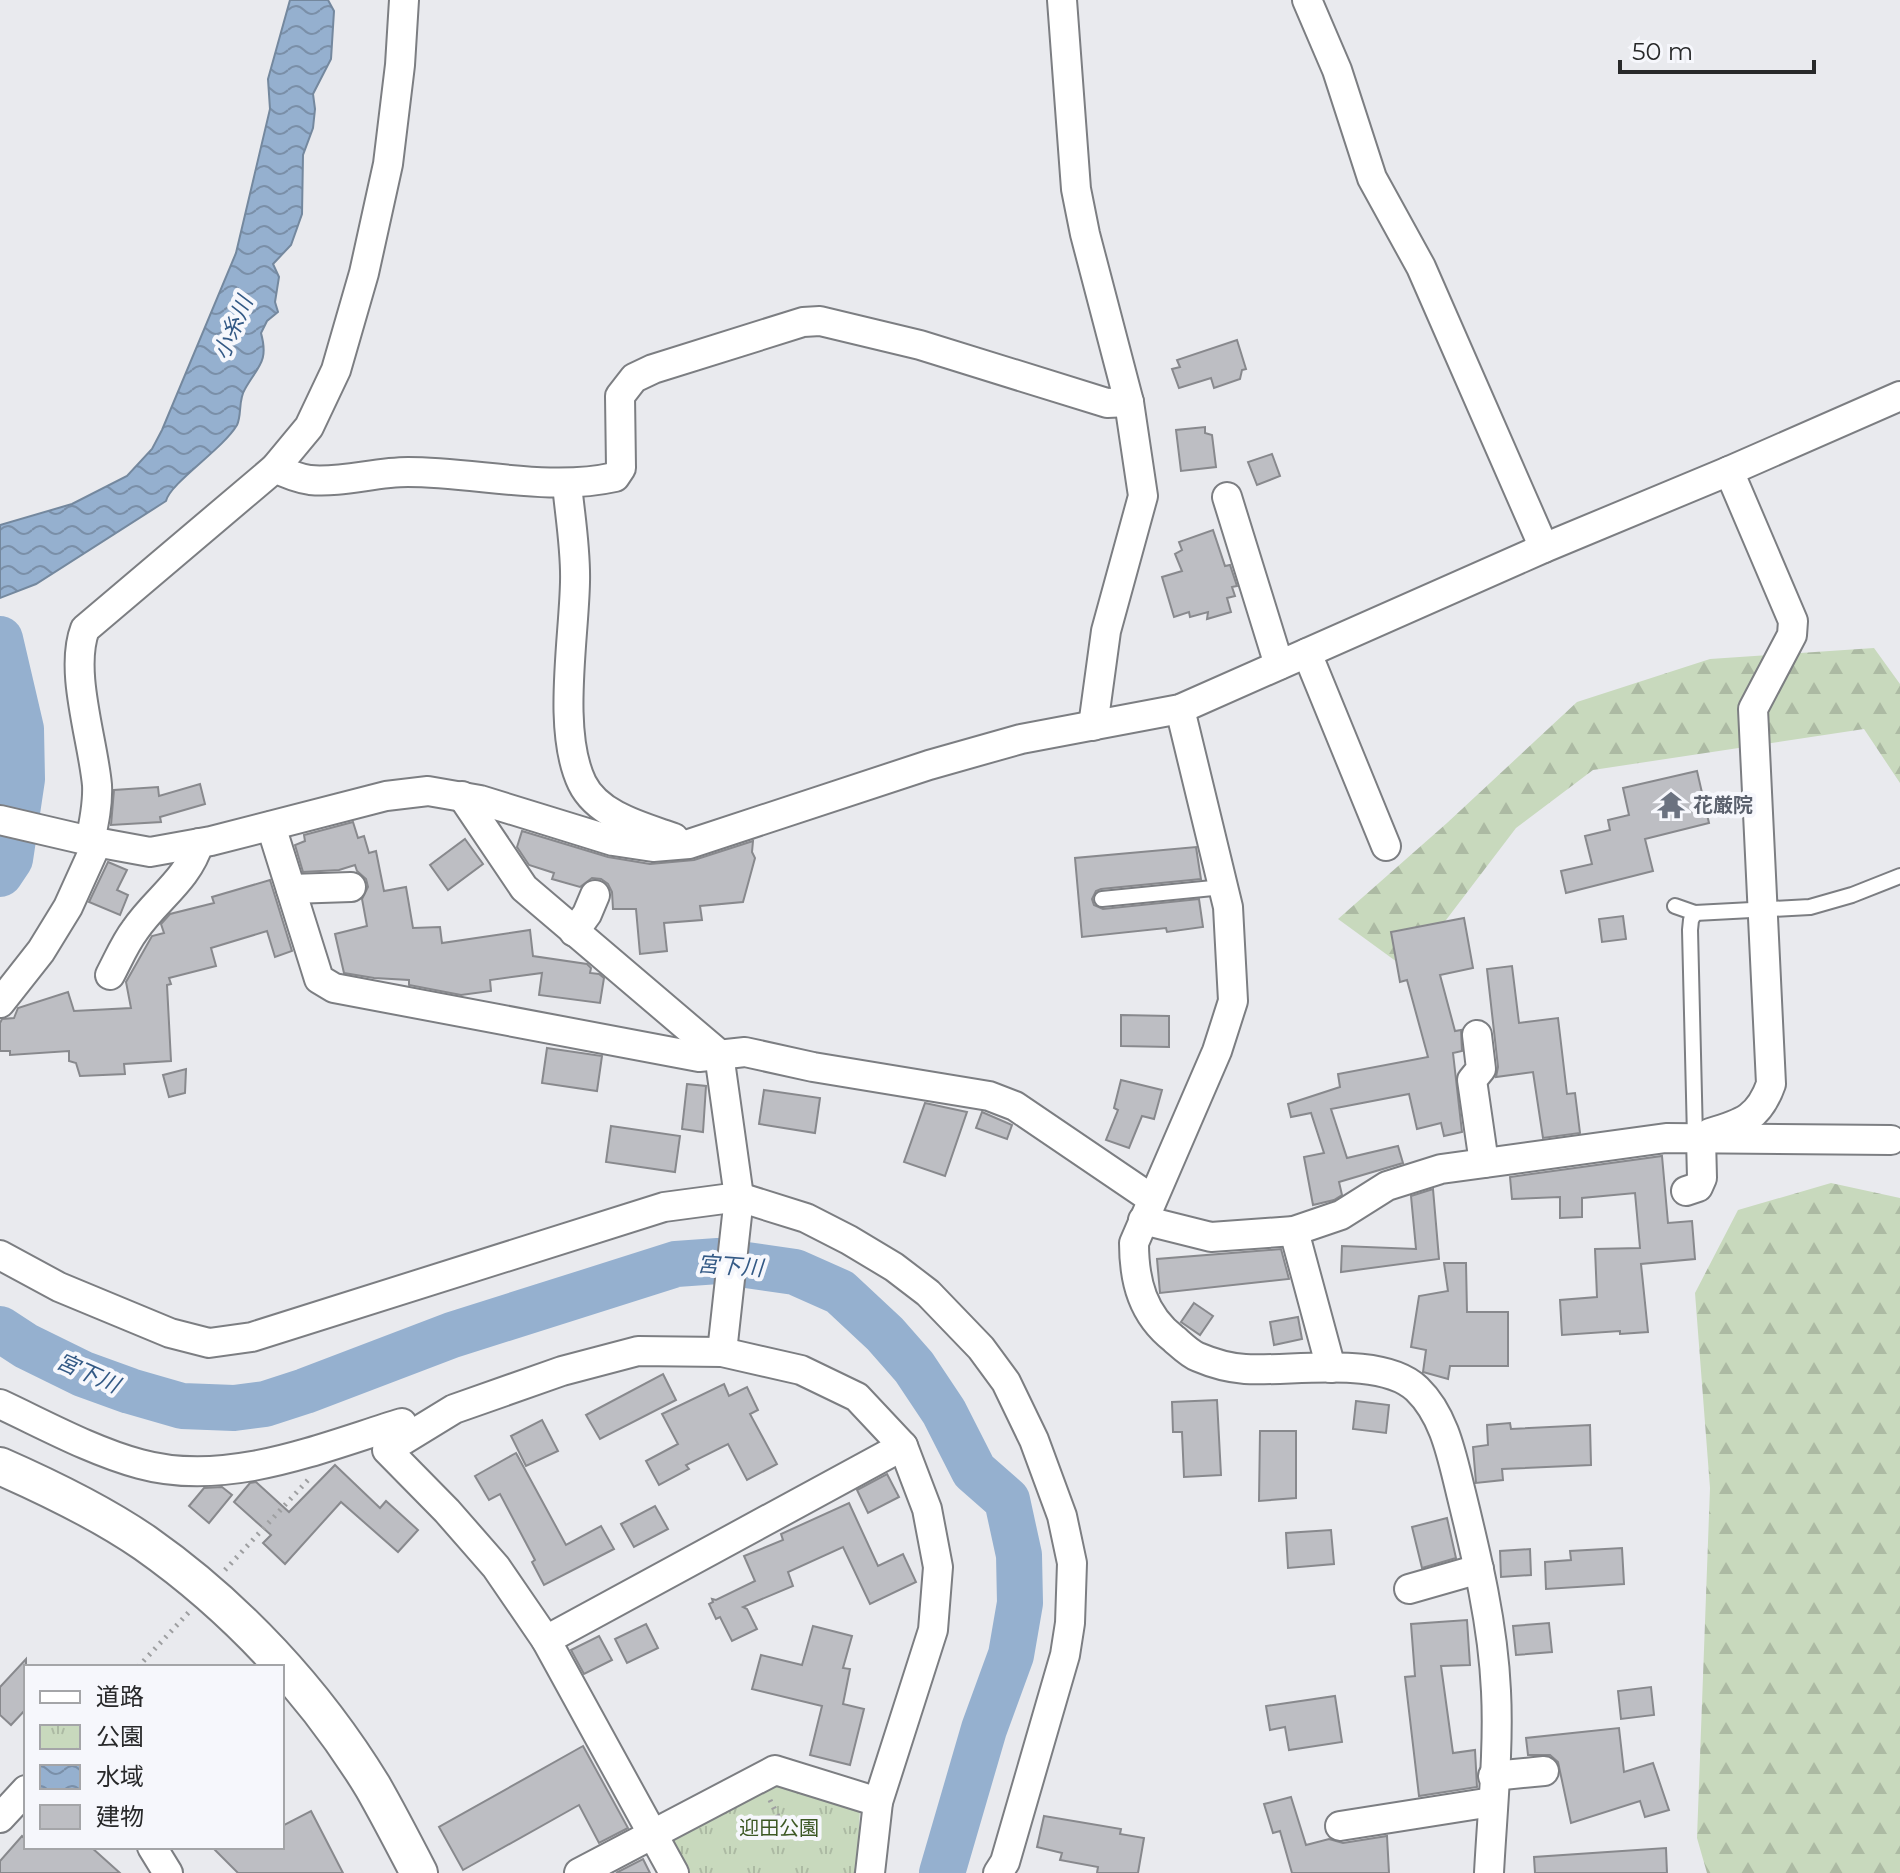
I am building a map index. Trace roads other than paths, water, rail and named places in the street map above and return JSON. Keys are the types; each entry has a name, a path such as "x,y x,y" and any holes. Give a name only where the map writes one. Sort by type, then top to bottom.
{"street":[{"path":"0,1003 41,951 68,907 86,840 97,789 82,686 81,642 85,629 275,468 309,427 336,370 364,273 388,164 404,0"},
{"path":"1062,0 1076,189 1129,402 1143,496 1106,631 1093,726"},
{"path":"1307,0 1337,70 1372,178 1421,267 1544,548"},
{"path":"275,468 312,480 402,472 454,473 567,484 615,477 621,468 620,396 634,378 653,369 803,322 836,324 920,345 1107,403 1129,402"},
{"path":"0,820 150,852 271,826 386,796 428,791 462,796 613,841 653,847 689,844 929,765 1021,739 1180,709 1544,548 1900,396"},
{"path":"1698,1138 1751,1117 1765,1102 1771,1084 1753,709 1792,635 1793,621 1729,471"},
{"path":"567,484 576,578 569,704 571,737 582,784 593,798 619,818 689,844"},
{"path":"1227,497 1279,665"},
{"path":"1307,653 1386,846"},
{"path":"1180,709 1228,907 1233,1001 1217,1051 1134,1243 1134,1266 1143,1302 1160,1328 1196,1357 1244,1369 1382,1371 1415,1386 1435,1409 1450,1449 1479,1569 1496,1691 1489,1873"},
{"path":"462,796 524,888 719,1054 738,1202 723,1346"},
{"path":"271,826 319,979 334,988 699,1057 745,1052 813,1067 989,1096 1015,1106 1148,1210 1211,1237 1294,1231 1341,1215 1387,1186 1441,1169 1666,1138 1891,1140"},
{"path":"110,975 135,930 184,875 194,860 199,843"},
{"path":"291,889 351,887"},
{"path":"574,932 587,914 595,895"},
{"path":"1477,1035 1481,1069 1472,1080 1484,1163"},
{"path":"1686,1191 1698,1187 1702,1178 1698,1138"},
{"path":"0,1255 59,1287 142,1322 209,1343 252,1337 664,1207 738,1202 806,1218 894,1267 928,1293 981,1348 1006,1382 1034,1440 1062,1516 1072,1563 1070,1623 1065,1655 1005,1862 998,1873"},
{"path":"1294,1231 1331,1368"},
{"path":"674,1873 546,1640 496,1567 387,1450 454,1409 562,1371 638,1351 723,1346 801,1370 857,1397 903,1446 927,1509 938,1567 933,1630 878,1802 870,1873"},
{"path":"0,1404 141,1465 187,1471 267,1464 402,1423"},
{"path":"546,1640 903,1446"},
{"path":"0,1466 85,1507 145,1543 257,1636 281,1665"},
{"path":"1409,1589 1479,1569"},
{"path":"284,1669 329,1724 372,1787 419,1873"},
{"path":"579,1873 775,1770 878,1802"},
{"path":"1340,1826 1493,1789 1544,1771"},
{"path":"0,1818 24,1792"},
{"path":"153,1849 168,1873"}],"lane":[{"path":"1675,906 1695,913 1810,907 1900,876"},
{"path":"1102,899 1223,887"},
{"path":"1695,913 1690,930 1698,1138"}],"water":[{"name":"小糸川","path":"290,0 328,0 334,11 331,59 313,94 313,128 303,155 302,214 291,245 273,264 279,277 275,302 278,312 267,321 261,333 263,357 243,393 237,425 177,485 166,501 36,584 0,598 0,525 72,504 127,476 152,449 162,430 236,253 270,109 268,79"}],"waterway":[{"name":"宮下川","path":"0,639 21,729 22,779 10,859 0,874"},
{"name":"宮下川","path":"0,1329 26,1346 83,1374 130,1391 182,1406 234,1408 265,1404 305,1391 452,1335 676,1264 718,1261 795,1272 840,1292 885,1334 914,1367 944,1412 974,1471 1007,1500 1019,1555 1020,1603 1011,1655 984,1729 942,1873"}],"place":[{"name":"花厳院","path":"1671,805"}],"park label":[{"name":"迎田公園","path":"779,1828"}]}
